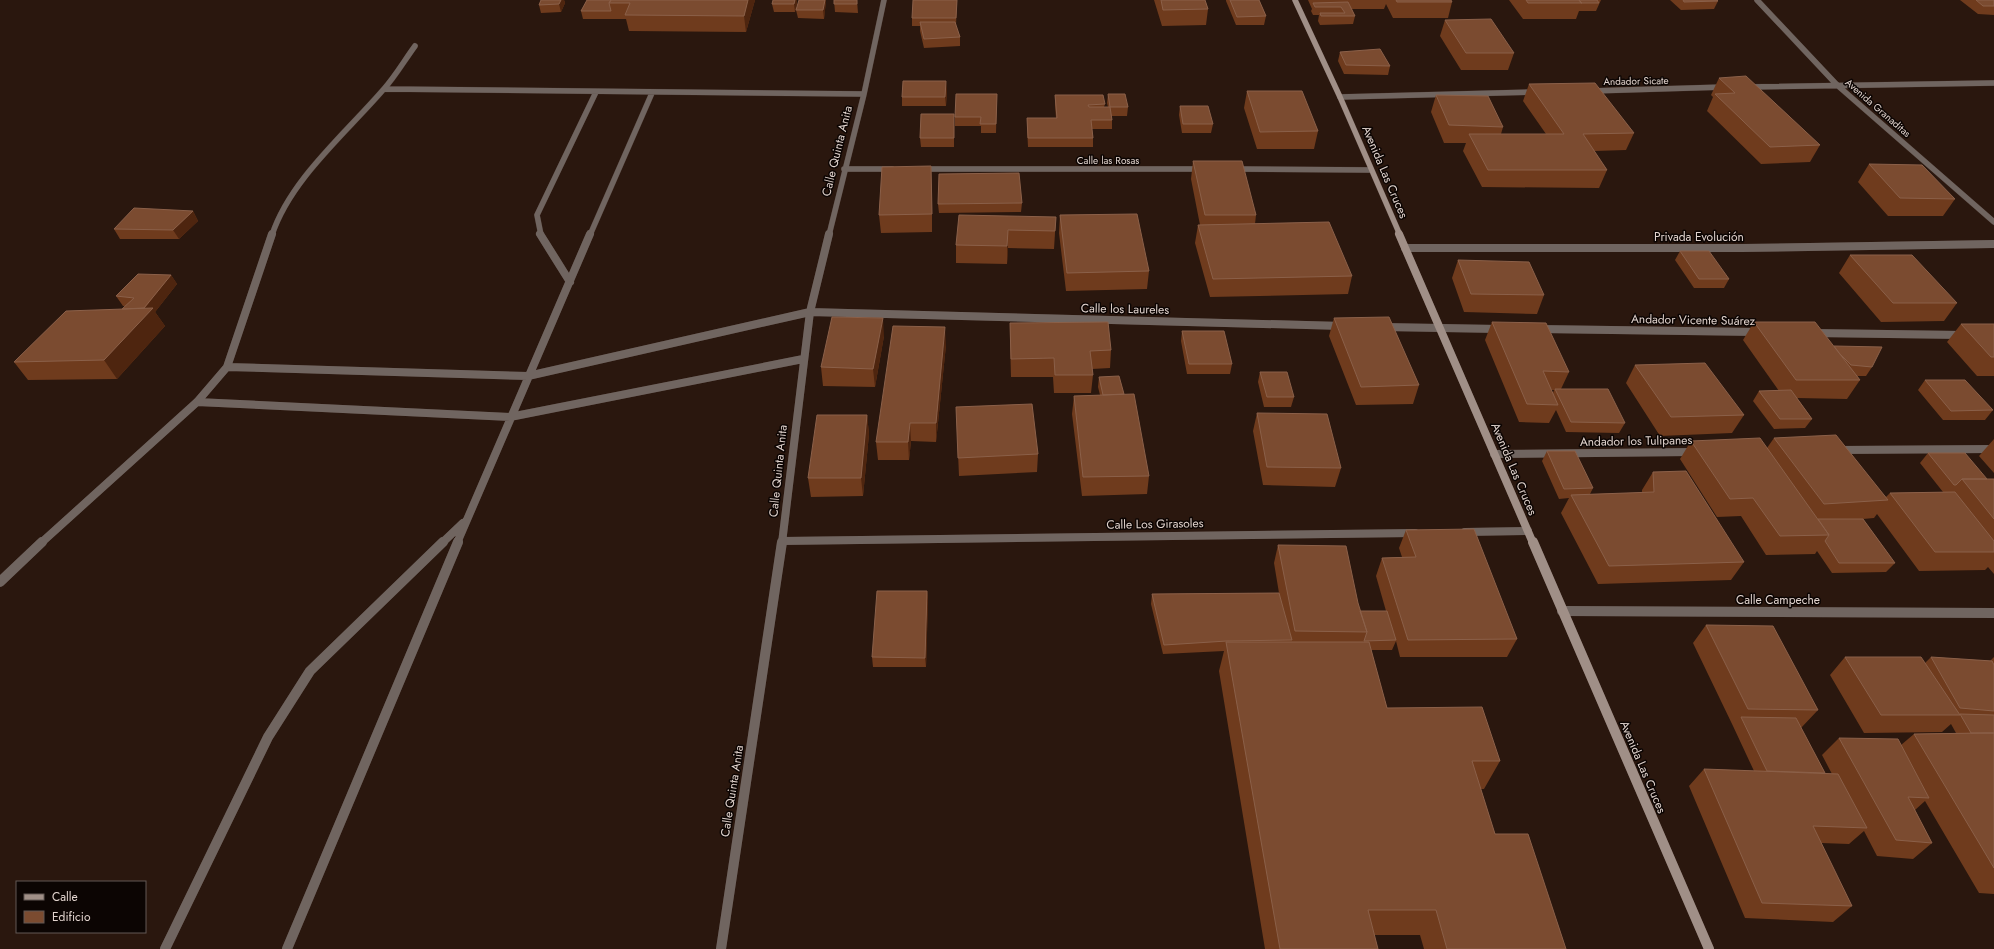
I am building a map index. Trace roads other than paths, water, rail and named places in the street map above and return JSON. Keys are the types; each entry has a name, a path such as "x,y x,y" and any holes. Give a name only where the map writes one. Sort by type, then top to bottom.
{"street":[{"name":"Calle Quinta Anita","path":"721,949 782,541 803,359 810,312 844,169 864,94 884,0"},
{"name":"Avenida Las Cruces","path":"1295,0 1340,97 1709,949"},
{"name":"Avenida Granaditas","path":"1757,0 1837,85 1994,222"},
{"path":"0,582 22,559 197,402 227,367 276,222 297,186 384,89 414,46"},
{"path":"1743,87 1994,83"},
{"name":"Andador Sicate","path":"1584,91 1735,87"},
{"path":"384,89 652,93 864,94"},
{"path":"570,282 541,237 537,215 596,92"},
{"path":"1340,97 1545,92"},
{"path":"287,949 510,417 652,93"},
{"path":"844,169 900,169"},
{"name":"Calle las Rosas","path":"916,169 1211,170"},
{"path":"1227,170 1371,170"},
{"name":"Privada Evolución","path":"1405,248 1741,248 1994,244"},
{"name":"Calle los Laureles","path":"227,367 528,376 810,312 1352,326"},
{"path":"1376,326 1511,329"},
{"name":"Andador Vicente Suárez","path":"1534,329 1764,332"},
{"path":"1804,333 1970,335"},
{"path":"197,402 510,417 803,359"},
{"path":"1827,451 1994,449"},
{"name":"Andador los Tulipanes","path":"1494,454 1700,452"},
{"path":"165,949 268,736 310,671 467,520"},
{"path":"1456,532 1528,532"},
{"name":"Calle Los Girasoles","path":"782,541 1425,533"},
{"name":"Calle Campeche","path":"1562,611 1994,613"}]}
